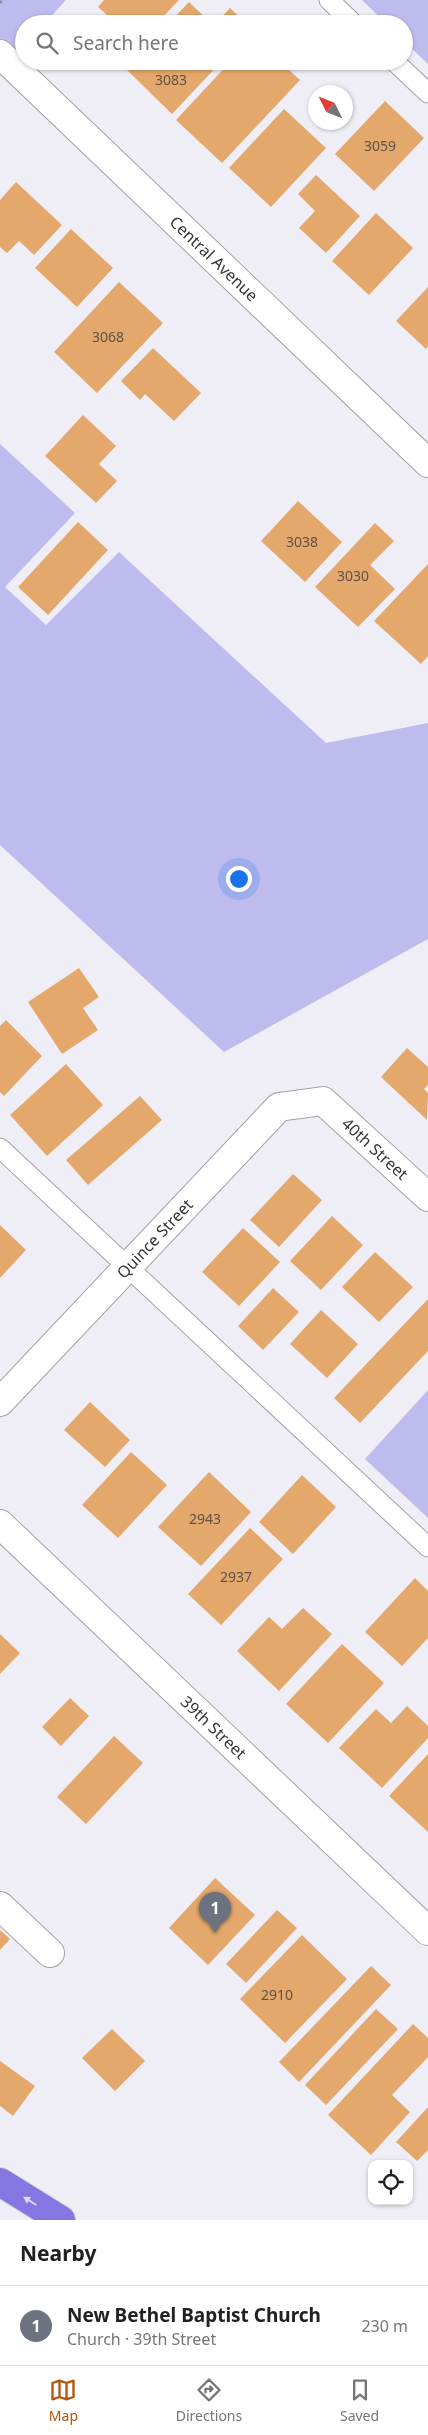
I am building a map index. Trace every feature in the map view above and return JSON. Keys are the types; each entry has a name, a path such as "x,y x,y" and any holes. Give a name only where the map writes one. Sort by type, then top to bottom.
{"highway":[{"path":"0,2182 61,2220"}],"street":[{"name":"Central Avenue","path":"0,54 15,68"},
{"name":"Central Avenue","path":"17,70 428,463"},
{"name":"40th Street","path":"323,1101 428,1197"},
{"name":"Quince Street","path":"0,1402 279,1107 323,1101"},
{"name":"39th Street","path":"0,1524 428,1931"},
{"path":"0,1906 50,1953"}],"lane":[{"path":"329,0 345,15"},
{"path":"404,70 428,93"},
{"path":"0,1148 428,1547"}],"shaded area":[{"path":"0,0 66,0 52,15 15,15 15,56 9,62 0,54"},
{"path":"362,0 428,0 428,64 413,50 413,15 378,15"},
{"path":"0,444 75,513 5,587 46,625 119,552 326,743 428,723 428,939 224,1052 0,845"},
{"path":"428,1390 428,1518 365,1459"}],"building":[{"path":"104,0 179,0 165,15 107,15 98,7"},
{"path":"189,2 203,15 177,15"},
{"path":"230,8 237,15 223,15"},
{"path":"127,70 214,70 172,114"},
{"path":"223,70 289,70 300,80 222,163 176,120"},
{"path":"385,101 424,138 374,191 335,154"},
{"path":"284,109 326,148 271,207 229,168"},
{"path":"316,175 360,216 326,253 299,228 315,211 298,194"},
{"path":"16,182 62,225 34,255 19,241 7,253 0,247 0,200"},
{"path":"376,213 413,248 369,295 332,261"},
{"path":"71,229 113,268 77,307 35,268"},
{"path":"119,282 163,323 97,393 54,352"},
{"path":"428,287 428,346 426,349 396,321"},
{"path":"153,348 201,393 174,421 145,394 140,400 121,381"},
{"path":"83,415 116,446 99,464 117,481 96,503 45,456"},
{"path":"298,501 342,542 305,582 261,541"},
{"path":"78,522 108,550 48,615 18,587"},
{"path":"375,523 394,541 370,565 395,589 358,627 315,587"},
{"path":"428,564 428,656 421,664 374,621"},
{"path":"79,968 99,997 83,1008 98,1030 62,1054 28,1002"},
{"path":"6,1020 42,1056 4,1096 0,1092 0,1026"},
{"path":"407,1048 428,1067 428,1085 424,1089 428,1093 427,1120 381,1077"},
{"path":"66,1064 103,1105 47,1156 10,1115"},
{"path":"140,1096 162,1120 88,1185 66,1160"},
{"path":"293,1174 322,1200 279,1247 250,1220"},
{"path":"332,1216 363,1245 321,1290 290,1261"},
{"path":"0,1225 26,1250 0,1278"},
{"path":"243,1228 280,1262 239,1306 202,1272"},
{"path":"375,1252 413,1287 379,1322 342,1287"},
{"path":"273,1288 299,1312 263,1350 238,1326"},
{"path":"428,1299 428,1351 360,1423 334,1398"},
{"path":"321,1310 358,1344 327,1378 290,1344"},
{"path":"90,1402 130,1440 105,1467 64,1430"},
{"path":"131,1452 167,1485 118,1538 82,1505"},
{"path":"209,1472 251,1512 201,1566 158,1527"},
{"path":"302,1475 336,1507 293,1554 259,1522"},
{"path":"250,1528 283,1559 221,1625 188,1594"},
{"path":"415,1578 428,1591 428,1638 402,1666 365,1632"},
{"path":"303,1608 332,1634 279,1691 237,1651 269,1617 282,1629"},
{"path":"0,1634 20,1653 0,1674"},
{"path":"342,1644 384,1683 328,1743 286,1704"},
{"path":"70,1698 89,1716 61,1746 42,1727"},
{"path":"407,1706 428,1726 428,1738 382,1788 339,1748 376,1709 391,1723"},
{"path":"114,1736 143,1763 86,1824 57,1797"},
{"path":"428,1754 428,1832 389,1796"},
{"path":"215,1878 255,1915 208,1965 169,1928"},
{"path":"277,1910 297,1928 246,1983 226,1964"},
{"path":"0,1930 10,1939 0,1950"},
{"path":"302,1935 347,1979 285,2043 240,1999"},
{"path":"371,1966 391,1985 299,2082 279,2062"},
{"path":"376,2009 398,2029 326,2105 305,2085"},
{"path":"413,2024 428,2038 428,2057 392,2095 410,2112 371,2155 328,2115"},
{"path":"112,2029 145,2061 115,2091 82,2058"},
{"path":"0,2061 35,2086 13,2116 0,2106"},
{"path":"428,2107 428,2150 417,2161 396,2142"}],"place":[{"name":"New Bethel Baptist Church","path":"215,1933"}]}
